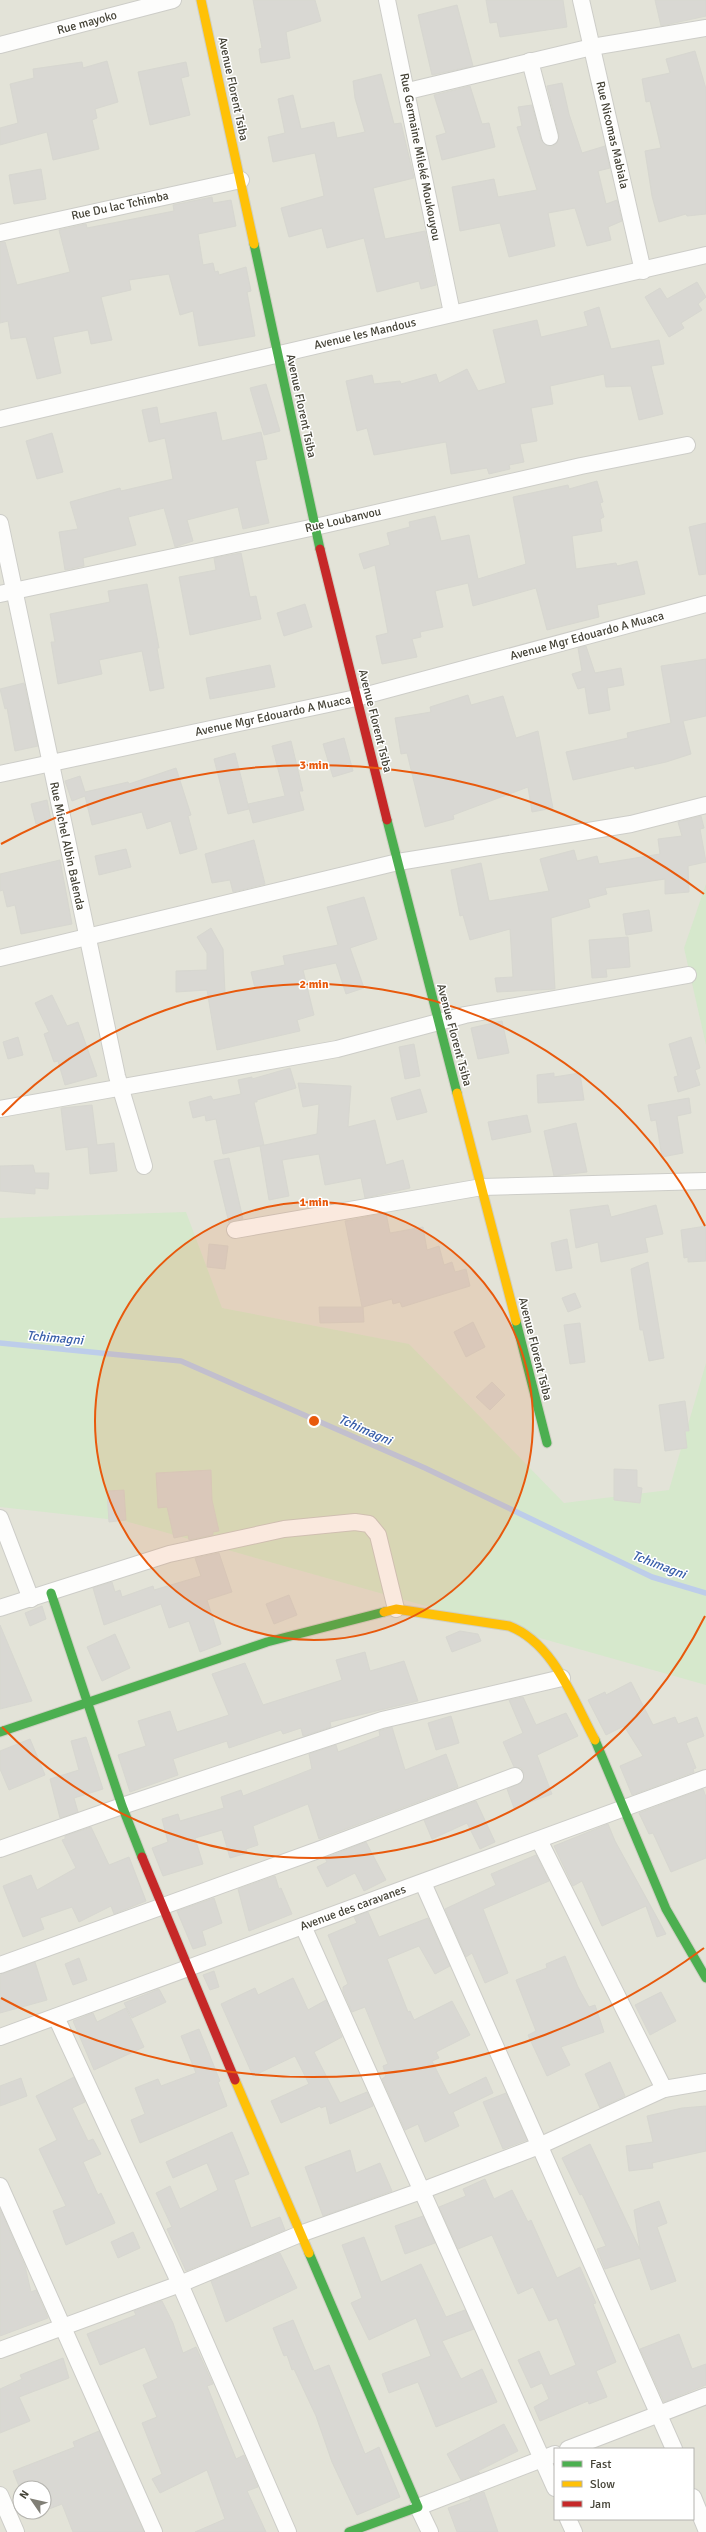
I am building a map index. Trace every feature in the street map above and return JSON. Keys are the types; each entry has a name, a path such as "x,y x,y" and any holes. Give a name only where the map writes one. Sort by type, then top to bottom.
{"street":[{"name":"Rue mayoko","path":"0,45 174,0"},
{"name":"Avenue Florent Tsiba","path":"201,0 316,527 356,698 438,1023 482,1187 547,1443"},
{"name":"Rue Germaine Mileké Moukouyou","path":"387,0 408,91 452,313"},
{"name":"Rue Nicomas Mabiala","path":"580,0 592,46 643,271"},
{"path":"408,91 592,46 706,28"},
{"path":"530,61 550,137"},
{"name":"Rue Du lac Tchimba","path":"0,233 241,180"},
{"name":"Avenue les Mandous","path":"0,419 452,313 643,271 706,255"},
{"name":"Rue Loubanvou","path":"7,592 316,527 581,466 686,445"},
{"name":"Rue Michel Albin Balenda","path":"0,523 7,592 50,764 120,1087 144,1166"},
{"name":"Avenue Mgr Edouardo A Muaca","path":"0,774 356,698 706,604"},
{"path":"0,958 398,862 631,824 706,805"},
{"path":"0,1109 337,1049 465,1015 688,975"},
{"path":"235,1230 482,1187 706,1181"},
{"path":"0,1518 31,1599"},
{"path":"0,1608 51,1593 169,1554 284,1529 355,1522 369,1524 378,1535 396,1609"},
{"path":"51,1593 122,1806 187,1969 300,2234 430,2532"},
{"path":"0,1732 267,1642 396,1609 509,1626 525,1632 539,1644 562,1678 600,1750 666,1909 706,1978"},
{"path":"0,1849 122,1806 382,1720 562,1678"},
{"path":"0,1965 515,1776"},
{"name":"Avenue des caravanes","path":"0,2037 706,1778"},
{"path":"539,1840 664,2089"},
{"path":"422,1883 674,2448"},
{"path":"302,1926 421,2192 549,2456 554,2483"},
{"path":"56,2017 180,2284 288,2532"},
{"path":"0,2350 180,2284 300,2234 421,2192 538,2146 664,2089 706,2082"},
{"path":"0,2186 154,2532"},
{"path":"571,2448 706,2396"},
{"path":"349,2532 549,2456"},
{"path":"0,2495 16,2532"},
{"path":"694,2499 706,2529"},
{"path":"568,2520 574,2532"}],"shaded area":[{"path":"0,0 706,0 706,2532 0,2532"}],"green space":[{"path":"706,884 706,1045 684,948"},
{"path":"186,1212 222,1308 409,1344 564,1503 669,1490 706,1363 706,1685 125,1521 0,1507 0,1218"}],"building":[{"path":"253,0 315,0 321,21 286,32 290,58 261,63 259,49 262,48"},
{"path":"486,0 563,0 567,27 500,37 497,22 490,23"},
{"path":"655,0 706,0 706,16 661,26"},
{"path":"457,5 473,66 432,75 418,15"},
{"path":"695,51 706,89 706,214 687,216 686,214 659,222 652,196 645,151 661,148 650,101 646,102 642,79 670,73 666,59"},
{"path":"107,61 118,102 95,109 97,118 92,120 99,149 53,160 47,132 0,145 0,128 18,123 10,84 34,78 33,69 82,62 83,68"},
{"path":"186,62 189,76 181,78 190,115 150,125 138,72"},
{"path":"381,74 394,124 401,123 414,178 373,188 385,239 425,231 436,285 421,289 419,281 377,292 364,238 327,248 322,228 289,237 281,208 324,196 315,153 273,162 268,137 285,133 278,99 293,95 301,129 334,122 337,138 365,132 355,98 353,81"},
{"path":"562,83 569,114 582,153 605,146 610,168 598,171 606,204 617,200 622,221 608,227 611,240 587,246 575,208 548,213 555,246 509,257 500,223 460,231 452,187 494,179 498,197 537,190 517,127 522,126 518,107 532,105 541,140 547,146 553,146 557,143 559,135 547,86"},
{"path":"470,86 482,124 489,123 495,147 442,160 436,136 446,133 434,95"},
{"path":"41,169 46,199 14,204 9,175"},
{"path":"212,197 213,203 231,200 236,226 198,234 203,265 213,263 215,272 218,271 219,275 246,267 251,291 247,292 255,336 199,346 193,311 180,315 169,274 129,280 131,290 101,297 112,340 91,344 88,330 53,337 61,373 37,379 26,337 11,339 8,321 0,323 0,242 5,242 17,285 70,272 59,230 86,224 87,228 174,211 173,205"},
{"path":"697,282 706,297 698,304 702,310 681,323 684,328 669,337 645,297 660,288 667,299"},
{"path":"599,307 611,349 659,340 664,364 651,366 663,414 639,420 631,386 606,387 604,374 550,386 553,404 531,408 537,441 520,444 524,462 509,465 510,469 489,474 487,468 451,474 446,442 374,455 367,428 357,431 346,381 372,375 374,384 400,381 401,384 436,374 439,383 467,369 478,391 506,383 493,330 537,320 541,337 588,326 584,312"},
{"path":"266,384 280,431 264,435 250,388"},
{"path":"157,407 160,424 216,412 222,441 261,432 267,459 255,461 269,523 243,529 238,507 187,520 193,541 175,547 164,508 128,517 136,545 83,558 84,566 65,570 59,532 78,529 70,502 120,488 121,491 173,479 165,438 149,442 142,410"},
{"path":"52,433 63,472 37,479 26,441"},
{"path":"597,481 603,502 600,503 604,517 600,519 602,531 572,536 576,569 616,563 617,566 637,561 645,594 597,605 599,617 547,630 536,588 473,606 468,583 435,591 443,627 420,632 421,637 412,639 417,657 382,664 376,636 388,633 375,565 364,569 359,554 390,545 387,533 410,527 409,522 435,516 441,541 469,535 478,579 526,564 513,497 568,485 569,489"},
{"path":"706,523 706,574 699,575 689,527"},
{"path":"241,553 250,597 256,596 261,619 190,635 179,577 216,570 214,558"},
{"path":"147,584 159,648 157,648 164,688 150,691 142,651 99,660 102,674 58,684 51,642 55,642 50,614 110,602 108,591"},
{"path":"305,604 312,627 284,636 277,613"},
{"path":"586,646 595,673 621,668 624,685 607,688 610,710 589,714 585,687 578,689 572,674 582,671 578,648"},
{"path":"706,659 706,716 683,721 691,754 666,762 635,769 634,766 573,780 566,752 628,738 627,733 671,723 661,666"},
{"path":"270,665 275,687 210,699 206,678"},
{"path":"24,683 38,746 15,751 7,708 5,709 0,689"},
{"path":"468,695 471,705 503,696 516,738 538,731 553,808 532,812 528,787 453,815 454,819 425,827 407,753 401,754 395,718 431,712 430,707"},
{"path":"344,738 353,771 333,777 323,744"},
{"path":"291,741 303,791 299,791 304,810 253,823 248,804 285,796 272,746"},
{"path":"235,753 249,809 228,814 214,759"},
{"path":"176,768 191,815 188,816 197,849 180,854 171,821 147,829 142,812 92,825 85,796 72,801 65,781 80,776 85,792 128,782 129,784"},
{"path":"47,800 51,820 36,824 31,804"},
{"path":"701,816 704,828 700,829 706,862 688,866 689,892 665,894 665,879 605,888 607,894 588,899 590,907 551,918 555,989 497,992 495,978 513,977 510,929 470,940 463,915 460,916 451,870 481,863 489,901 549,891 540,859 574,850 577,861 597,856 599,864 660,854 658,839 682,836 678,822"},
{"path":"254,840 265,884 233,892 230,880 212,883 205,854"},
{"path":"126,849 131,867 99,875 95,856"},
{"path":"60,860 72,924 21,934 15,905 7,907 3,890 0,891 0,874"},
{"path":"364,897 377,939 350,948 364,988 346,994 336,963 303,970 314,1015 297,1020 300,1031 217,1050 207,990 176,992 176,971 207,970 207,953 197,937 211,928 223,949 225,993 255,988 251,972 285,965 283,956 338,945 327,907"},
{"path":"649,910 652,931 626,935 623,914"},
{"path":"628,937 630,967 606,969 607,977 592,978 589,940"},
{"path":"52,995 67,1026 78,1022 97,1076 65,1085 58,1061 54,1062 44,1034 49,1032 35,1003"},
{"path":"502,1021 509,1053 478,1059 471,1028"},
{"path":"18,1037 23,1055 8,1059 3,1042"},
{"path":"691,1037 700,1068 695,1070 700,1085 678,1092 674,1077 678,1076 669,1044"},
{"path":"414,1044 420,1076 405,1079 399,1047"},
{"path":"290,1068 296,1088 254,1102 264,1145 223,1154 216,1119 206,1121 205,1115 193,1118 189,1102 211,1096 213,1100 241,1094 238,1080 252,1077 252,1079"},
{"path":"554,1073 554,1077 580,1073 584,1100 538,1103 537,1075"},
{"path":"298,1083 351,1086 348,1127 375,1120 386,1165 403,1160 410,1188 365,1198 361,1178 325,1185 319,1154 282,1160 289,1196 269,1200 260,1146 317,1134 319,1104 303,1107"},
{"path":"420,1089 427,1112 397,1120 391,1098"},
{"path":"689,1098 691,1113 677,1116 683,1153 662,1157 656,1120 651,1121 648,1105"},
{"path":"92,1105 97,1145 114,1143 117,1171 90,1174 88,1147 66,1150 61,1108"},
{"path":"527,1115 531,1132 492,1140 488,1122"},
{"path":"576,1123 587,1172 554,1176 544,1131"},
{"path":"229,1158 243,1219 229,1223 214,1161"},
{"path":"33,1165 35,1173 49,1173 48,1189 35,1188 35,1194 0,1191 0,1166"},
{"path":"608,1205 611,1217 656,1205 663,1234 645,1238 648,1252 601,1262 598,1242 576,1248 570,1210"},
{"path":"386,1213 390,1233 423,1227 427,1250 439,1246 444,1265 452,1262 455,1272 466,1269 470,1286 402,1307 400,1302 393,1304 392,1299 363,1307 364,1322 320,1323 319,1307 362,1307 345,1221"},
{"path":"706,1226 706,1261 688,1262 688,1257 684,1258 681,1230"},
{"path":"567,1239 572,1268 556,1271 551,1243"},
{"path":"209,1244 228,1246 225,1269 207,1267"},
{"path":"648,1262 664,1358 649,1361 643,1330 640,1330 631,1269"},
{"path":"575,1293 581,1307 568,1312 562,1298"},
{"path":"473,1322 485,1347 466,1357 454,1332"},
{"path":"580,1323 585,1362 570,1364 564,1325"},
{"path":"492,1382 505,1395 490,1410 476,1397"},
{"path":"685,1401 689,1431 685,1431 687,1448 665,1451 659,1405"},
{"path":"614,1469 637,1470 637,1487 642,1488 640,1503 614,1500"},
{"path":"211,1470 212,1500 219,1531 213,1532 213,1535 189,1540 188,1535 174,1538 167,1507 158,1508 156,1473"},
{"path":"124,1490 126,1520 109,1522 107,1491"},
{"path":"219,1553 232,1592 207,1600 221,1644 200,1652 189,1621 169,1628 161,1604 104,1625 93,1588 112,1582 115,1592 120,1590 122,1597 153,1586 154,1590 201,1576 195,1558"},
{"path":"289,1595 297,1615 274,1624 266,1604"},
{"path":"42,1606 46,1619 30,1626 25,1613"},
{"path":"0,1625 32,1701 0,1709"},
{"path":"460,1631 478,1634 481,1641 452,1652 446,1637"},
{"path":"115,1634 130,1668 102,1681 87,1647"},
{"path":"365,1652 370,1671 404,1661 418,1701 330,1722 331,1727 303,1736 301,1728 283,1734 281,1730 229,1748 227,1741 173,1759 178,1775 130,1792 118,1755 146,1746 138,1721 170,1711 177,1732 229,1715 212,1674 245,1663 263,1705 342,1680 336,1660"},
{"path":"631,1682 653,1725 675,1717 678,1724 697,1717 704,1736 686,1743 696,1768 693,1769 694,1772 632,1795 620,1766 643,1756 624,1726 606,1735 588,1700 605,1692 606,1695"},
{"path":"523,1697 536,1725 566,1713 578,1736 537,1755 552,1794 514,1808 507,1789 522,1782 524,1773 521,1768 514,1767 503,1742 523,1733 509,1700"},
{"path":"451,1716 459,1743 436,1750 428,1723"},
{"path":"392,1727 405,1770 446,1754 458,1787 319,1839 308,1804 253,1826 258,1845 246,1849 247,1853 230,1858 222,1830 195,1838 203,1864 163,1876 152,1848 168,1842 162,1819 178,1814 180,1821 224,1808 221,1797 241,1790 243,1796 312,1769 309,1754 336,1745 338,1752 380,1736 379,1731"},
{"path":"86,1737 103,1789 74,1798 78,1812 60,1818 50,1779 79,1770 71,1741"},
{"path":"30,1739 45,1775 9,1790 0,1769 0,1751"},
{"path":"703,1789 706,1797 706,1858 671,1872 653,1833 649,1834 639,1813"},
{"path":"476,1801 495,1842 480,1849 467,1823 432,1839 424,1820"},
{"path":"608,1824 615,1841 666,1934 657,1937 646,1906 602,1926 582,1881 573,1886 554,1846"},
{"path":"91,1827 109,1865 129,1857 146,1901 114,1914 111,1906 79,1922 72,1907 40,1918 44,1929 23,1937 3,1886 31,1875 37,1890 76,1868 62,1840 65,1839 65,1836"},
{"path":"366,1842 386,1880 364,1891 355,1873 327,1887 317,1867 327,1862 325,1858"},
{"path":"536,1855 549,1881 483,1909 508,1973 485,1983 472,1953 466,1957 445,1909 496,1885 491,1874"},
{"path":"275,1876 279,1889 281,1888 292,1914 249,1931 238,1889"},
{"path":"214,1898 222,1923 202,1931 206,1945 193,1949 177,1911"},
{"path":"368,1912 379,1937 428,1918 450,1966 435,1974 419,1946 387,1959 408,2012 410,2011 414,2020 452,2001 470,2035 436,2052 439,2058 432,2061 449,2095 486,2077 493,2093 453,2112 459,2126 425,2142 418,2124 405,2130 382,2079 386,2076 383,2066 388,2064 365,2007 352,2012 343,1991 343,1987 348,1984 328,1935 357,1923 354,1917"},
{"path":"565,1956 578,1987 589,2007 595,2005 604,2032 561,2047 570,2065 547,2076 528,2035 536,2031 516,1980 547,1968 546,1964"},
{"path":"79,1958 87,1980 73,1985 65,1964"},
{"path":"35,1962 47,2000 0,2013 0,1975"},
{"path":"214,1971 219,1987 210,1990 203,1975"},
{"path":"293,1978 308,2010 326,2000 342,2037 314,2052 340,2103 367,2092 373,2106 330,2124 326,2106 321,2108 320,2106 281,2123 271,2101 309,2084 295,2056 253,2076 221,2004 255,1988 258,1995"},
{"path":"159,1989 166,2002 132,2018 124,2003"},
{"path":"661,1992 676,2021 650,2035 635,2005"},
{"path":"126,2008 144,2047 94,2070 73,2021 93,2013 97,2022"},
{"path":"199,2029 220,2081 218,2082 227,2106 140,2143 131,2120 145,2114 135,2088 158,2079 161,2086 196,2073 181,2036"},
{"path":"610,2062 625,2096 600,2108 585,2074"},
{"path":"74,2077 85,2102 72,2108 88,2141 93,2139 101,2154 83,2162 98,2195 101,2193 115,2223 66,2245 53,2211 66,2206 39,2149 57,2140 36,2096"},
{"path":"21,2078 27,2096 0,2106 0,2086"},
{"path":"506,2093 527,2140 503,2149 483,2102"},
{"path":"706,2106 706,2151 652,2163 653,2168 629,2171 626,2146 653,2142 647,2116 682,2108"},
{"path":"232,2132 249,2174 234,2180 251,2228 280,2217 285,2230 186,2271 167,2229 172,2227 156,2193 170,2186 180,2209 218,2190 207,2163 173,2178 166,2162"},
{"path":"590,2144 640,2250 634,2210 659,2201 667,2223 657,2227 676,2281 651,2290 640,2258 605,2269 597,2249 606,2246 582,2194 580,2195 562,2158"},
{"path":"350,2150 356,2173 380,2163 392,2191 323,2216 305,2167"},
{"path":"485,2179 494,2199 512,2190 528,2222 531,2220 557,2278 580,2267 596,2303 593,2304 616,2362 596,2371 607,2397 589,2404 588,2401 540,2421 534,2407 549,2399 542,2383 531,2388 518,2360 539,2351 550,2376 576,2365 557,2318 549,2321 533,2287 518,2294 492,2235 458,2249 439,2207 466,2196 463,2189"},
{"path":"0,2209 25,2266 31,2292 36,2290 48,2318 0,2336"},
{"path":"423,2216 435,2243 405,2254 395,2226"},
{"path":"133,2232 140,2248 118,2258 111,2242"},
{"path":"364,2237 381,2282 421,2264 446,2317 465,2310 474,2329 442,2341 461,2379 482,2369 497,2402 436,2427 418,2382 389,2393 382,2374 431,2356 416,2318 369,2340 351,2303 362,2298 342,2245"},
{"path":"280,2253 297,2288 226,2322 211,2281"},
{"path":"162,2301 173,2323 183,2353 196,2347 213,2384 207,2386 236,2459 244,2455 258,2487 247,2491 266,2532 195,2532 225,2519 207,2470 160,2493 152,2479 162,2474 142,2423 157,2417 143,2385 158,2378 145,2347 100,2365 87,2334 136,2315 134,2311"},
{"path":"293,2320 314,2371 329,2365 365,2454 379,2447 400,2497 357,2515 332,2462 316,2416 294,2369 292,2370 287,2355 284,2356 273,2328"},
{"path":"679,2334 692,2369 706,2364 706,2385 664,2402 640,2349"},
{"path":"63,2358 69,2378 19,2397 30,2421 0,2433 0,2389 22,2379 20,2375"},
{"path":"504,2424 518,2451 478,2471 480,2473 461,2480 447,2454"},
{"path":"99,2431 144,2532 73,2532 62,2504 52,2508 52,2480 16,2480 13,2471 75,2447 73,2442"},
{"path":"484,2492 498,2532 457,2532 448,2508 471,2500 469,2497"}],"waterway":[{"name":"Tchimagni","path":"0,1343 181,1361 425,1468 652,1577 706,1593"}],"traffic: fast":[{"path":"254,244 320,549"},
{"path":"387,820 457,1093"},
{"path":"516,1321 547,1443"},
{"path":"51,1593 122,1806 142,1857"},
{"path":"0,1732 267,1642 384,1612"},
{"path":"595,1740 666,1909 706,1978"},
{"path":"309,2253 418,2507 349,2532"}],"traffic: slow":[{"path":"201,0 254,244"},
{"path":"457,1093 516,1321"},
{"path":"384,1612 396,1609 509,1626 525,1634 538,1645 561,1674 595,1740"},
{"path":"235,2080 309,2253"}],"traffic: jam":[{"path":"320,549 387,820"},
{"path":"142,1857 235,2080"}]}
